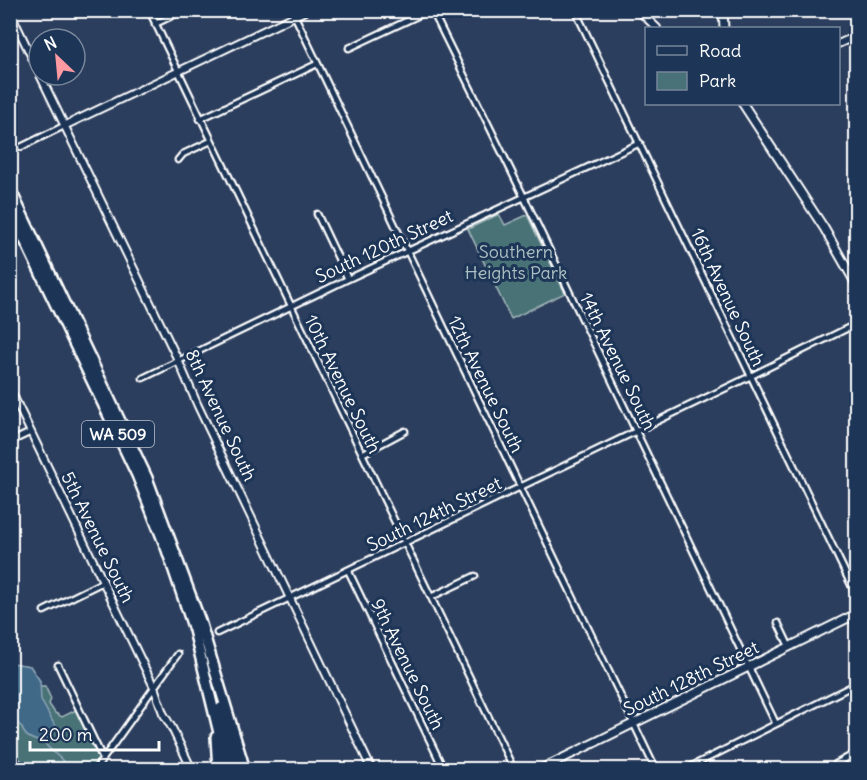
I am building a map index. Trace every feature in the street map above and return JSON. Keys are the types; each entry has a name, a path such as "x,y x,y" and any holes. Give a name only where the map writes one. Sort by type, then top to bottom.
{"highway":[{"name":"WA 509","path":"10,189 147,478 207,644 235,770"},
{"name":"WA 509","path":"10,209 137,475 167,550 194,630 228,770"},
{"path":"207,644 245,770"},
{"path":"203,667 212,710 218,770"}],"main road":[{"path":"723,10 724,27"},
{"path":"744,105 819,220 856,284"},
{"name":"South 128th Street","path":"539,770 855,615"}],"street":[{"name":"10th Avenue South","path":"149,10 514,770"},
{"path":"155,24 184,10"},
{"path":"21,147 293,14 307,10"},
{"path":"349,48 431,10"},
{"name":"14th Avenue South","path":"431,10 524,197 776,724"},
{"name":"16th Avenue South","path":"575,10 856,595"},
{"path":"638,10 656,27"},
{"name":"8th Avenue South","path":"10,12 27,47"},
{"name":"12th Avenue South","path":"293,14 656,770"},
{"path":"840,43 856,36"},
{"path":"201,119 317,64"},
{"name":"8th Avenue South","path":"46,87 372,770"},
{"path":"178,160 183,154 211,141"},
{"name":"South 120th Street","path":"143,378 640,142"},
{"path":"317,214 348,279"},
{"name":"South 124th Street","path":"217,633 637,432 856,324"},
{"name":"5th Avenue South","path":"10,389 192,770"},
{"path":"10,442 31,432"},
{"path":"362,454 405,432"},
{"name":"9th Avenue South","path":"348,570 444,770"},
{"path":"431,597 476,576"},
{"path":"44,611 103,582"},
{"path":"855,615 856,634"},
{"path":"778,623 789,646"},
{"path":"94,770 178,654"},
{"path":"58,665 103,759"},
{"path":"684,770 856,684"},
{"path":"836,764 856,753"},
{"path":"10,754 22,770"}],"green space":[{"name":"Southern Heights Park","path":"499,214 505,225 527,215 565,293 511,319 468,229"},
{"path":"10,663 30,666 40,681 39,686 45,686 51,699 49,704 55,713 62,717 76,710 100,757 89,769 28,769 11,748"}],"water":[{"path":"11,663 30,666 40,681 41,700 55,726 52,735 44,742 27,736 22,727 11,718"}],"waterway":[{"path":"44,742 69,770"}]}
